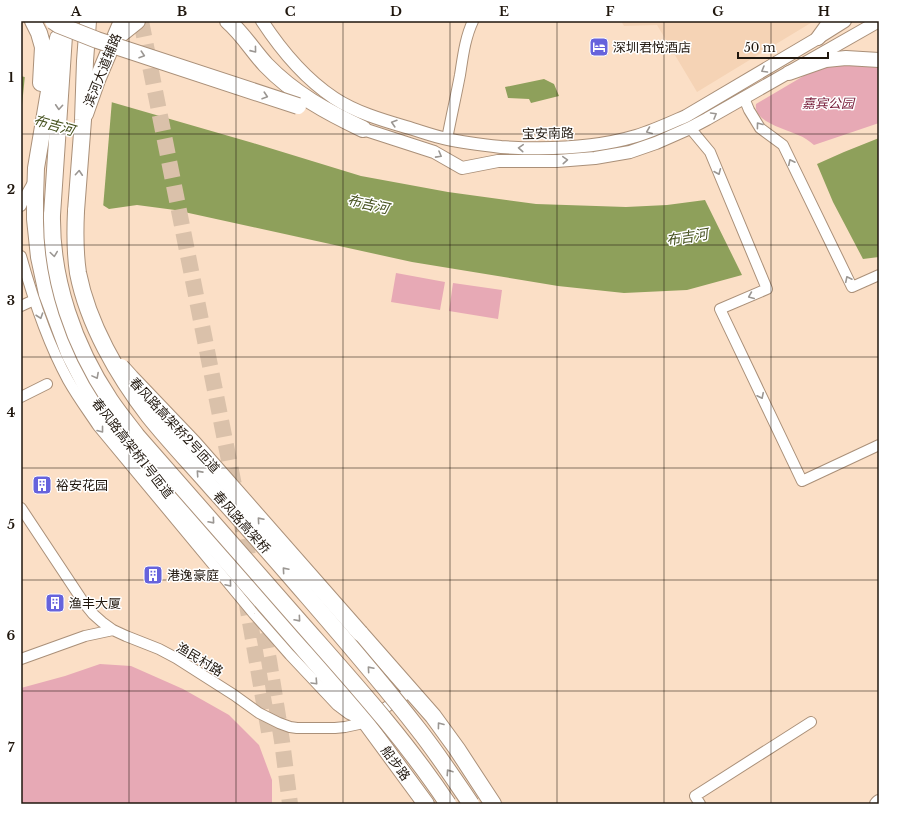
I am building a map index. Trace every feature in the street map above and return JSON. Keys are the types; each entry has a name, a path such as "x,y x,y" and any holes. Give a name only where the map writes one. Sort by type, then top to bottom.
{"main road":[{"path":"32,21 39,33 54,51"},
{"path":"53,21 59,25 97,40 363,129"},
{"path":"36,174 43,60 54,51 63,21"},
{"path":"83,120 88,21"},
{"name":"滨河大道辅路","path":"83,120 102,67 122,21"},
{"path":"102,67 115,40 136,21"},
{"path":"228,21 259,57 285,82 324,110 363,129"},
{"path":"818,38 832,21"},
{"name":"春风路高架桥","path":"54,51 52,215 54,253 66,305 75,333 87,359 110,400 137,436 345,672 408,749 448,804"},
{"path":"789,73 826,60 846,58 879,60"},
{"name":"春风路高架桥","path":"83,120 76,211 76,250 78,273 84,297 92,319 114,365 148,416 249,529 381,682 423,736 471,804"},
{"name":"春风路高架桥1号匝道","path":"36,174 35,219 39,257 35,278 47,294 69,353 89,392 99,408 134,454 365,721"},
{"name":"春风路高架桥2号匝道","path":"100,337 116,361 193,444 411,691"},
{"path":"411,691 433,716 458,749 493,804"},
{"name":"船步路","path":"365,721 426,804"},
{"path":"471,769 499,804"}],"street":[{"name":"宝安南路","path":"262,21 278,45 317,86 335,98 358,110 447,139 473,144 530,149 568,148 638,136 686,116 845,21"},
{"path":"447,139 463,54 473,21"},
{"name":"宝安南路","path":"363,129 434,152 462,168 498,161 556,161 614,155 662,141 690,128 879,21"},
{"path":"744,98 749,110 760,128 783,145 852,287 879,276"},
{"path":"690,128 710,152 767,289 720,309 802,481 879,444"},
{"path":"21,206 36,174"},
{"path":"21,256 35,278 34,300 51,345 68,379 98,426 290,656 337,705 349,714 365,721"},
{"path":"21,306 34,300"},
{"path":"21,397 47,384"},
{"name":"渔民村路","path":"21,508 84,602 97,618 113,630 159,649 176,658 279,723 298,728 334,728 353,726 365,721 411,691"},
{"path":"21,659 85,636 113,630"},
{"path":"700,804 695,796 811,722"}],"shaded area":[{"path":"621,21 814,21 697,92 657,25 624,26"}],"green space":[{"name":"嘉宾公园","path":"844,64 879,64 879,123 814,145 802,137 771,124 760,116 756,110 756,104 812,71 825,66"},
{"path":"396,273 445,282 440,310 391,302"},
{"path":"453,283 502,290 498,319 449,311"},
{"path":"100,664 131,666 183,689 229,715 259,745 272,780 272,804 21,804 21,688 65,676"}],"water":[{"name":"布吉河","path":"21,76 361,176 448,192 536,204 626,207 667,205 705,200 742,275 687,290 624,293 558,286 412,262 175,210 137,205 109,209 21,153"},
{"path":"544,79 554,84 559,96 531,103 529,99 508,98 505,87"},
{"path":"879,138 879,257 863,259 833,202 817,164"}],"pier":[{"path":"25,75 112,100 103,208 21,156 21,115"}],"tunnel":[{"path":"141,21 269,660 290,804"},
{"path":"246,599 269,732"}],"place":[{"name":"深圳君悦酒店","path":"599,47"},
{"name":"裕安花园","path":"42,485"},
{"name":"港逸豪庭","path":"153,575"},
{"name":"渔丰大厦","path":"55,603"}]}
